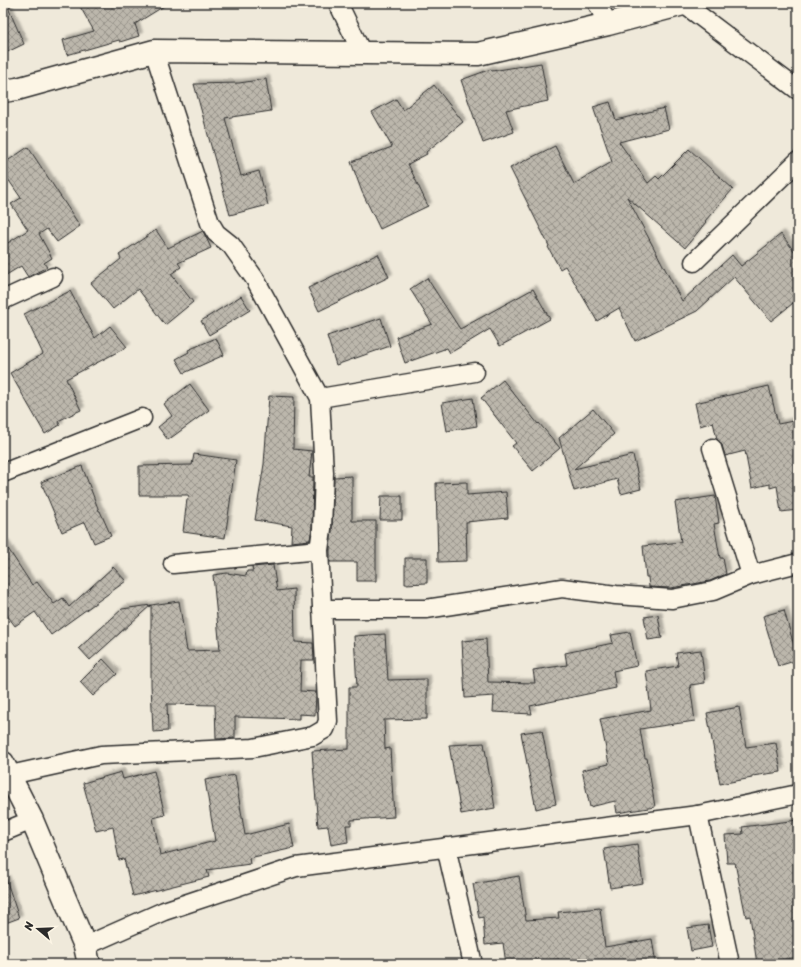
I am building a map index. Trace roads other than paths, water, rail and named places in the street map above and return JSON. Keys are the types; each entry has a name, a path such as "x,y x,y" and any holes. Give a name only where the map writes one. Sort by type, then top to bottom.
{"street":[{"path":"338,3 362,53"},
{"path":"597,3 608,24"},
{"path":"3,91 17,89 154,51 478,54 608,24 685,4 798,90"},
{"path":"154,51 210,222 216,233 231,245 255,279 320,398 324,473 322,529 319,550 328,721 325,729 313,736 253,748 101,755 7,769 32,820 87,955 164,911 296,866 698,815 798,794"},
{"path":"694,262 798,161"},
{"path":"3,300 53,277"},
{"path":"320,398 475,372"},
{"path":"3,473 142,418"},
{"path":"712,448 751,575"},
{"path":"173,564 319,550"},
{"path":"322,609 426,609 562,588 616,595 672,599 713,591 751,575 798,563"},
{"path":"698,815 730,964"},
{"path":"3,832 32,820"},
{"path":"446,848 473,964"}]}
